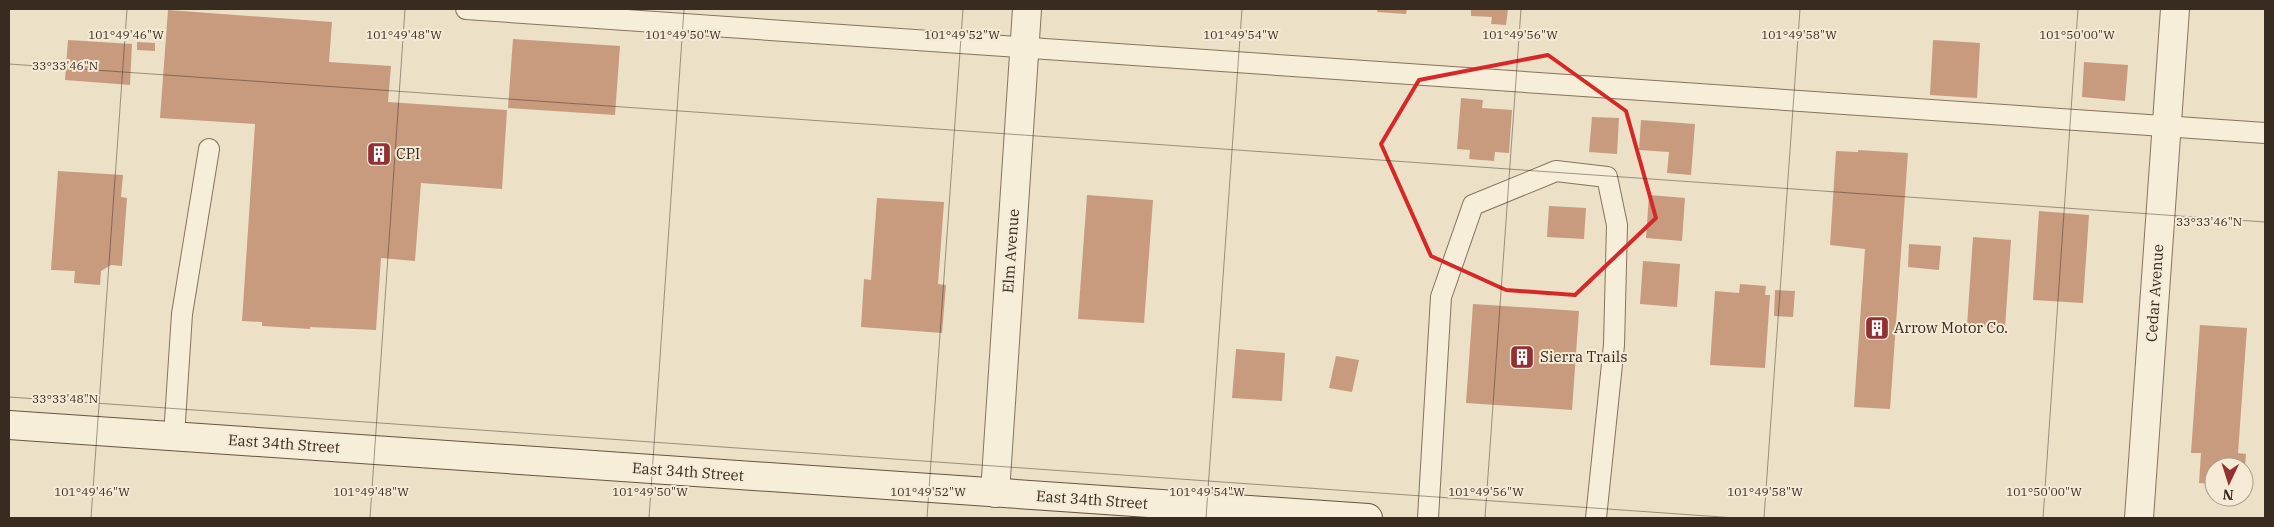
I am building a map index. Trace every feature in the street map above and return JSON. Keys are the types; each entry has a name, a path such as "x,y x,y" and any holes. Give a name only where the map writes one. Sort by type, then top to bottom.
{"main road":[{"name":"Elm Avenue","path":"995,493 1028,9"},
{"name":"Cedar Avenue","path":"2139,518 2175,9"},
{"name":"East 34th Street","path":"9,425 1368,518"}],"lane":[{"path":"466,9 2265,132"},
{"path":"174,436 182,314 209,149"},
{"path":"1428,518 1441,297 1473,205 1556,171 1607,178 1617,225 1614,345 1596,518"}],"highlighted area":[{"path":"1548,55 1626,111 1656,218 1575,295 1506,290 1431,256 1381,144 1419,80"}],"building":[{"path":"1378,9 1407,9 1406,14 1377,12"},
{"path":"1471,9 1508,9 1506,25 1491,24 1492,17 1471,16"},
{"name":"CPI","path":"168,10 332,22 329,62 391,66 388,102 507,110 502,189 421,183 415,261 381,258 376,330 262,326 262,322 242,321 255,124 160,118"},
{"path":"513,39 620,46 615,115 508,108"},
{"path":"68,40 132,44 130,85 65,80"},
{"path":"1933,40 1980,43 1977,98 1930,95"},
{"path":"137,42 155,43 155,51 137,50"},
{"path":"2084,62 2128,65 2125,101 2082,97"},
{"path":"1461,98 1483,100 1482,108 1512,110 1509,153 1495,152 1494,161 1469,159 1470,150 1457,149"},
{"path":"1592,117 1619,118 1617,154 1589,152"},
{"path":"1641,120 1695,124 1691,175 1667,173 1669,152 1639,150"},
{"name":"Arrow Motor Co.","path":"1858,150 1908,153 1890,409 1854,407 1865,249 1830,245 1836,151 1858,152"},
{"path":"58,171 123,175 121,197 127,198 122,266 111,265 101,271 100,285 74,283 75,271 51,270"},
{"path":"1087,195 1153,200 1144,323 1078,319"},
{"path":"1649,195 1685,198 1682,241 1646,238"},
{"path":"877,198 944,202 938,284 946,285 942,333 861,327 864,279 871,280"},
{"path":"1549,206 1586,208 1584,239 1547,237"},
{"path":"2039,211 2089,215 2083,303 2033,300"},
{"path":"1973,237 2011,240 2005,328 1967,326"},
{"path":"1909,244 1941,246 1939,270 1908,267"},
{"path":"1643,261 1680,264 1677,307 1640,304"},
{"path":"1740,284 1766,286 1765,295 1770,295 1765,368 1710,365 1715,291 1739,293"},
{"path":"1775,290 1795,291 1793,317 1774,316"},
{"name":"Sierra Trails","path":"1473,304 1579,311 1572,410 1466,403"},
{"path":"2200,325 2247,328 2238,453 2246,454 2246,457 2204,457 2204,483 2199,483 2201,453 2191,453"},
{"path":"1236,349 1285,353 1282,401 1232,398"},
{"path":"1336,356 1359,360 1352,392 1329,388"}],"place":[{"name":"CPI","path":"379,154"},
{"name":"Arrow Motor Co.","path":"1877,328"},
{"name":"Sierra Trails","path":"1522,357"}]}
